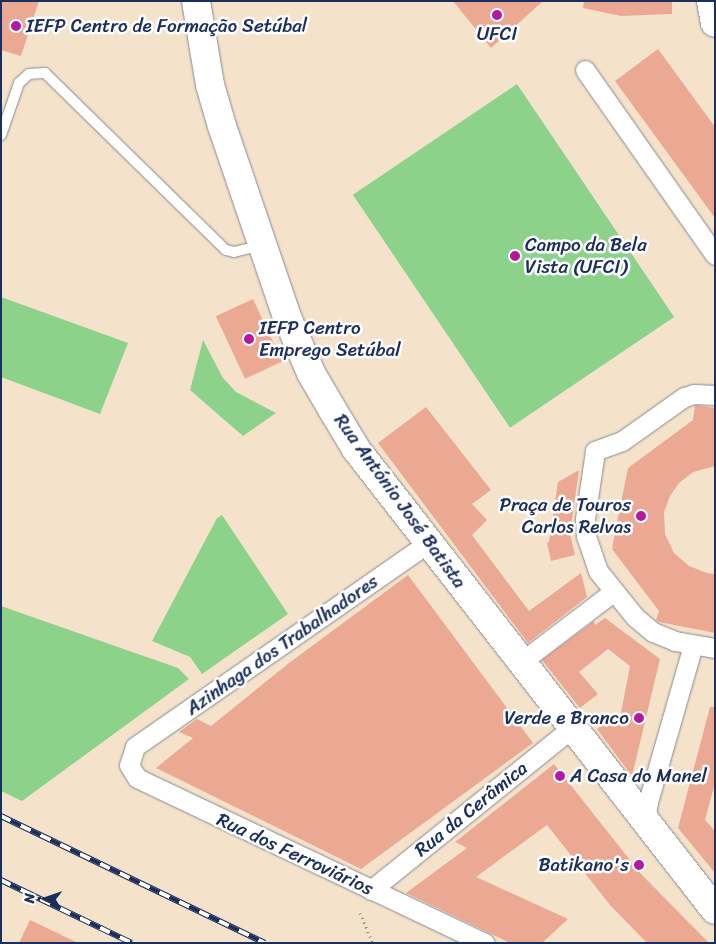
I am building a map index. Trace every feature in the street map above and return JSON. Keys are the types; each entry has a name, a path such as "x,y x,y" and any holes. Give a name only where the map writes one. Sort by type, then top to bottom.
{"main road":[{"name":"Rua António José Batista","path":"196,1 210,85 287,317 312,373 356,449 715,910"},
{"path":"711,1 715,24"}],"street":[{"path":"585,70 715,256"},
{"path":"715,395 694,394 684,397 622,441 595,451 585,519 586,536 598,571 635,617 653,632 693,645 715,648"},
{"name":"Azinhaga dos Trabalhadores","path":"135,747 428,543"},
{"path":"521,662 613,592"},
{"path":"645,822 648,802 693,645"},
{"name":"Rua da Cerâmica","path":"371,890 572,728"},
{"name":"Rua dos Ferroviários","path":"135,747 129,765 137,778 485,943"}],"lane":[{"path":"1,135 19,83 29,74 45,73 226,250 234,252 263,244"}],"path":[{"path":"360,913 373,943"}],"green space":[{"name":"Campo da Bela Vista (UFCI)","path":"517,84 674,317 510,428 353,195"},
{"path":"1,297 128,343 100,414 1,377"},
{"path":"203,340 223,378 236,392 276,413 243,436 190,390"},
{"path":"222,515 288,614 202,674 190,657 152,641 217,518"},
{"path":"1,606 178,668 189,679 22,801 1,791"}],"building":[{"name":"IEFP Centro de Formação Setúbal","path":"1,1 39,1 21,56 1,50"},
{"name":"UFCI","path":"453,1 543,1 491,48"},
{"path":"584,1 672,1 672,14 621,16 583,8"},
{"path":"658,49 715,127 715,218 615,81"},
{"name":"IEFP Centro Emprego Setúbal","path":"253,299 282,362 245,379 216,316"},
{"name":"Praça de Touros Carlos Relvas","path":"695,405 715,408 715,466 693,472 679,483 670,496 664,512 665,534 674,553 689,566 715,574 715,633 656,620 659,611 612,549 616,547 612,548 628,468 693,420"},
{"path":"426,407 491,490 472,504 487,520 472,535 529,611 581,573 587,597 528,643 378,443"},
{"path":"579,470 570,534 575,555 551,561 547,543 549,542 558,482"},
{"path":"408,575 533,743 361,869 156,768 193,738 179,732 197,719 211,726 289,663"},
{"path":"605,618 660,659 632,776 597,729 614,716 619,723 630,666 608,649 579,672 598,694 580,708 542,660 594,621 595,625"},
{"path":"710,707 715,707 715,783 705,820 715,831 715,873 678,828"},
{"path":"554,764 641,874 709,943 647,943 610,905 547,825 476,877 568,919 542,943 510,943 406,893 467,848 455,842"},
{"path":"30,920 78,943 19,943"}],"railway":[{"path":"1,816 265,943"},
{"path":"1,880 132,943"}],"place":[{"name":"UFCI","path":"497,15"},
{"name":"IEFP Centro de Formação Setúbal","path":"16,26"},
{"name":"Campo da Bela Vista (UFCI)","path":"515,256"},
{"name":"IEFP Centro Emprego Setúbal","path":"249,339"},
{"name":"Praça de Touros Carlos Relvas","path":"641,516"},
{"name":"Verde e Branco","path":"639,718"},
{"name":"A Casa do Manel","path":"560,776"},
{"name":"Batikano's","path":"639,865"}]}
